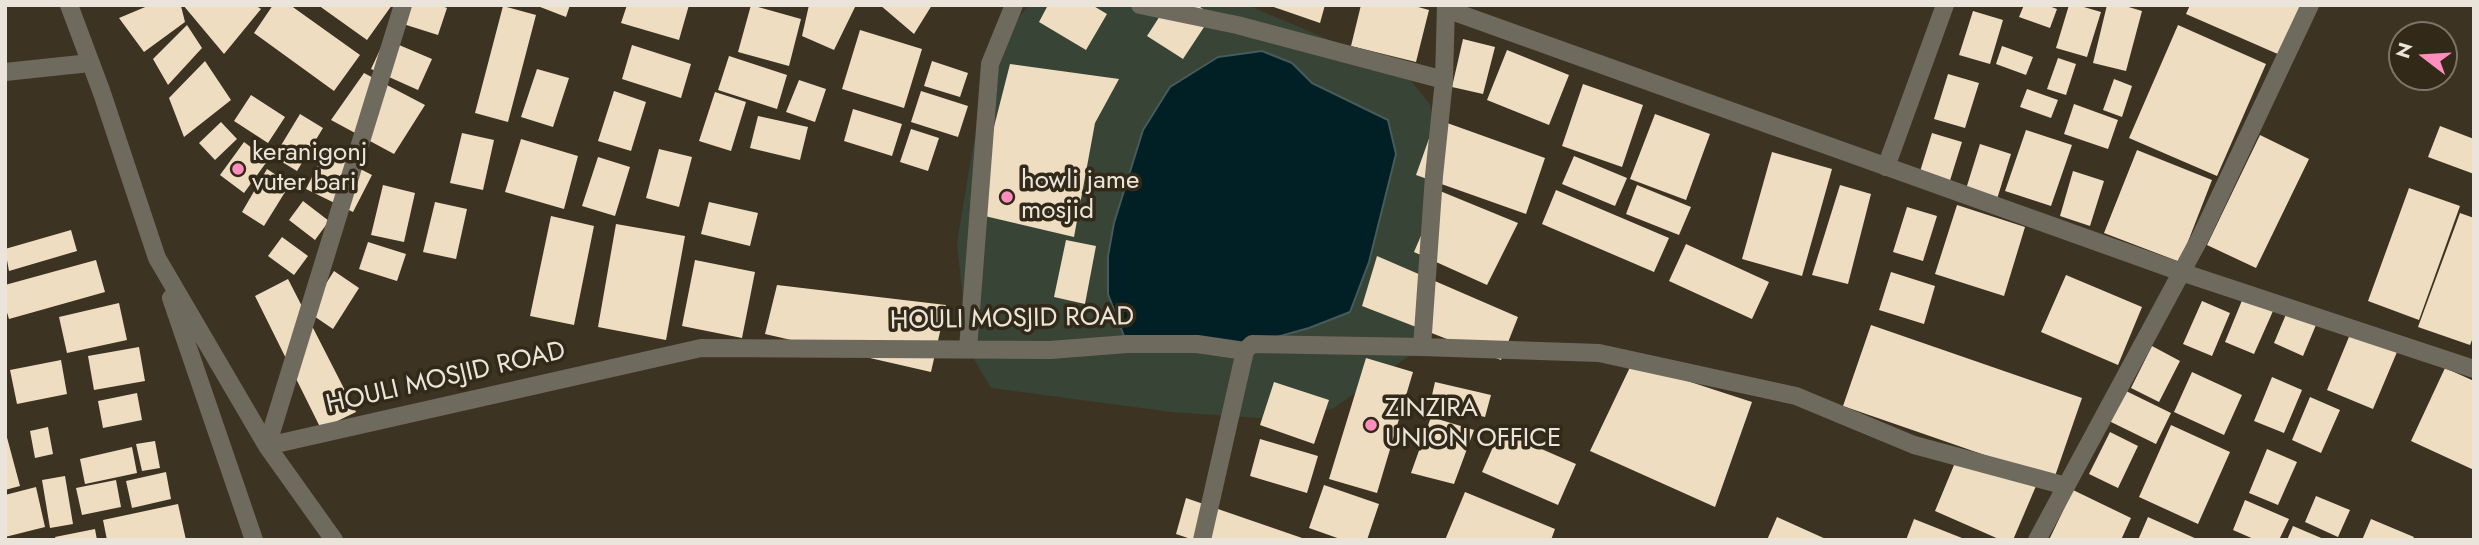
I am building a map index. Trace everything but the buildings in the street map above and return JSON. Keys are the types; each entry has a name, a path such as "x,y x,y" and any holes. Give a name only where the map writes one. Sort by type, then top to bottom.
{"street":[{"path":"69,5 254,540"},
{"path":"267,446 403,5"},
{"path":"968,349 990,64 1014,5"},
{"path":"1140,5 1237,25 1444,80"},
{"path":"1886,167 1945,5"},
{"path":"2037,540 2206,226 2311,5"},
{"path":"1422,347 1444,80 1446,7 2181,272 2474,369"},
{"path":"5,72 90,63"},
{"path":"157,258 267,446 334,540"},
{"name":"HOULI MOSJID ROAD","path":"267,446 701,348 1050,350 1127,344 1185,344 1245,351 1252,344 1422,347 1599,353 1796,396 1914,445 2066,486"},
{"path":"1202,540 1245,351"}],"green space":[{"path":"1029,5 1247,5 1403,71 1430,104 1438,142 1422,347 1332,409 1259,418 1171,412 991,388 968,349 957,243 973,146 1011,27"}],"water":[{"path":"1262,51 1292,63 1312,83 1388,120 1396,154 1369,262 1350,312 1309,328 1252,344 1127,344 1108,294 1108,256 1114,223 1143,130 1170,87 1218,57"}],"place":[{"name":"keranigonj vuter bari","path":"238,169"},
{"name":"howli jame mosjid","path":"1007,197"},
{"name":"ZINZIRA UNION OFFICE","path":"1371,425"}]}
